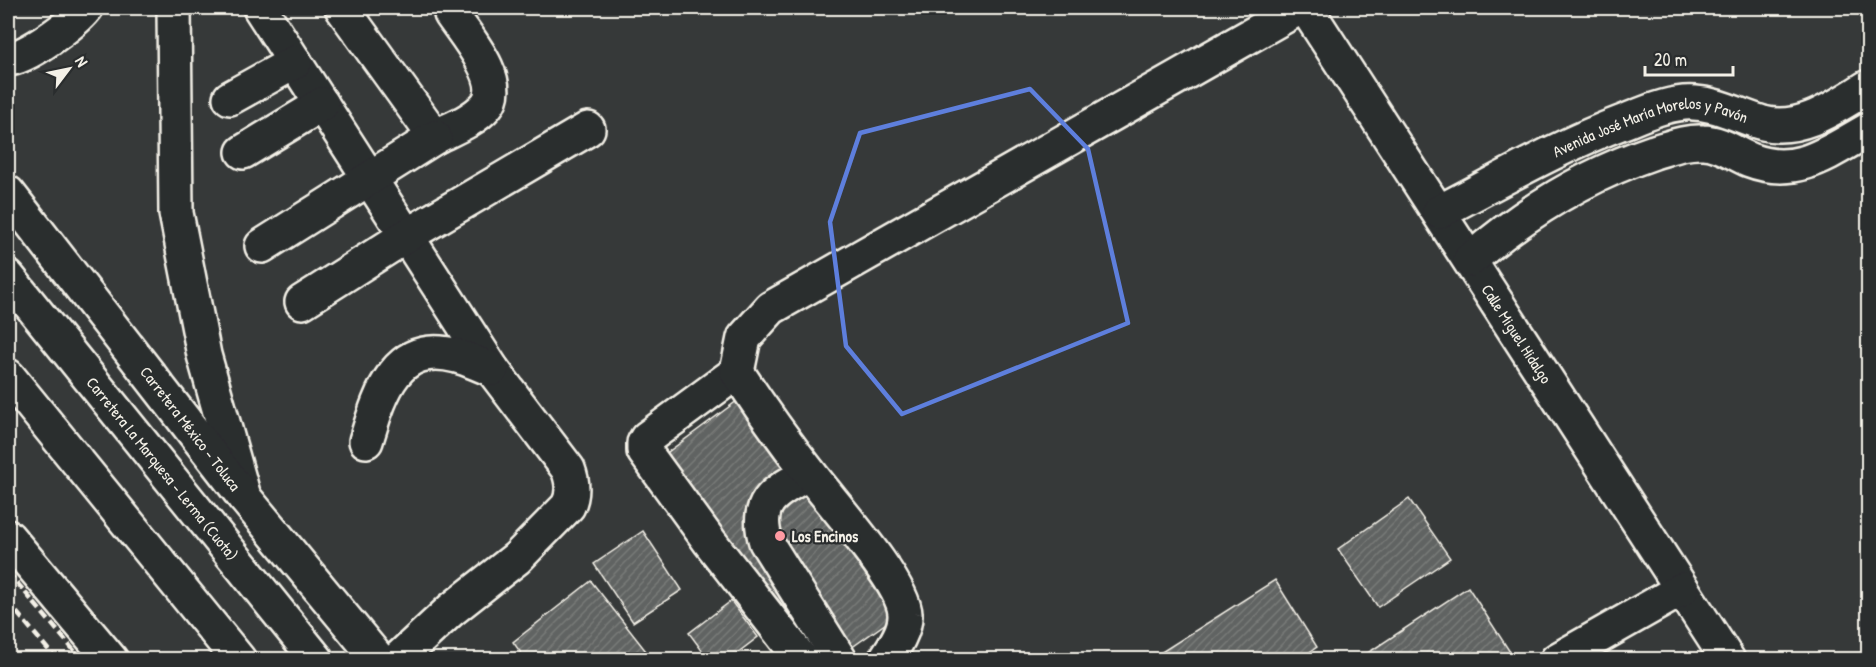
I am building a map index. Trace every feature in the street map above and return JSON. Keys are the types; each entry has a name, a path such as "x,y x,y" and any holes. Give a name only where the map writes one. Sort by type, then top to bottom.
{"main road":[{"path":"8,59 16,58 43,42 86,8"},
{"path":"174,8 176,213 204,355 244,497"},
{"path":"260,8 492,369 568,469 573,486 572,498 568,506 517,558 452,610 397,660"},
{"path":"342,8 435,137"},
{"path":"802,660 644,451 647,438 736,372 744,338 771,308 1299,8"},
{"name":"Calle Miguel Hidalgo","path":"1306,8 1728,660"},
{"path":"262,246 435,137 475,116 487,105 494,93 492,78 451,14"},
{"path":"230,98 295,62"},
{"name":"Avenida José María Morelos y Pavón","path":"1439,212 1610,127 1659,108 1685,103 1730,109 1764,123 1789,124 1812,119 1869,87"},
{"path":"243,152 322,104"},
{"path":"1610,127 1625,162"},
{"path":"302,302 406,236 588,129"},
{"name":"Avenida José María Morelos y Pavón","path":"1470,260 1522,219 1625,162 1684,142 1706,142 1765,165 1784,168 1827,153 1869,130"},
{"path":"1499,181 1522,219"},
{"name":"Carretera México - Toluca","path":"8,193 244,497 379,660"},
{"name":"Carretera La Marquesa - Lerma (Cuota)","path":"8,277 316,660"},
{"path":"366,441 384,386 393,372 410,360 428,353 456,355 492,369"},
{"path":"736,372 809,473 885,571 902,600 905,615 899,639 885,660"},
{"path":"8,376 239,660"},
{"path":"809,473 771,497 762,514 766,542 840,660"},
{"path":"8,537 111,660"},
{"path":"763,610 795,588"},
{"path":"1557,660 1682,589"}],"highlighted area":[{"path":"1030,89 1088,149 1128,323 1047,358 902,414 846,346 830,222 860,133"}],"building":[{"name":"Los Encinos","path":"745,395 903,611 834,660 807,660 656,461"},
{"path":"1409,499 1450,558 1378,607 1338,549"},
{"path":"643,531 682,590 633,622 594,564"},
{"path":"1275,580 1317,647 1298,660 1149,660"},
{"path":"591,581 653,660 526,660 513,642"},
{"path":"1468,587 1510,652 1498,660 1357,660"},
{"path":"731,601 758,637 728,660 709,660 689,633"}],"railway":[{"path":"8,572 82,660"},
{"path":"8,602 57,660"}],"place":[{"name":"Los Encinos","path":"780,536"}]}
